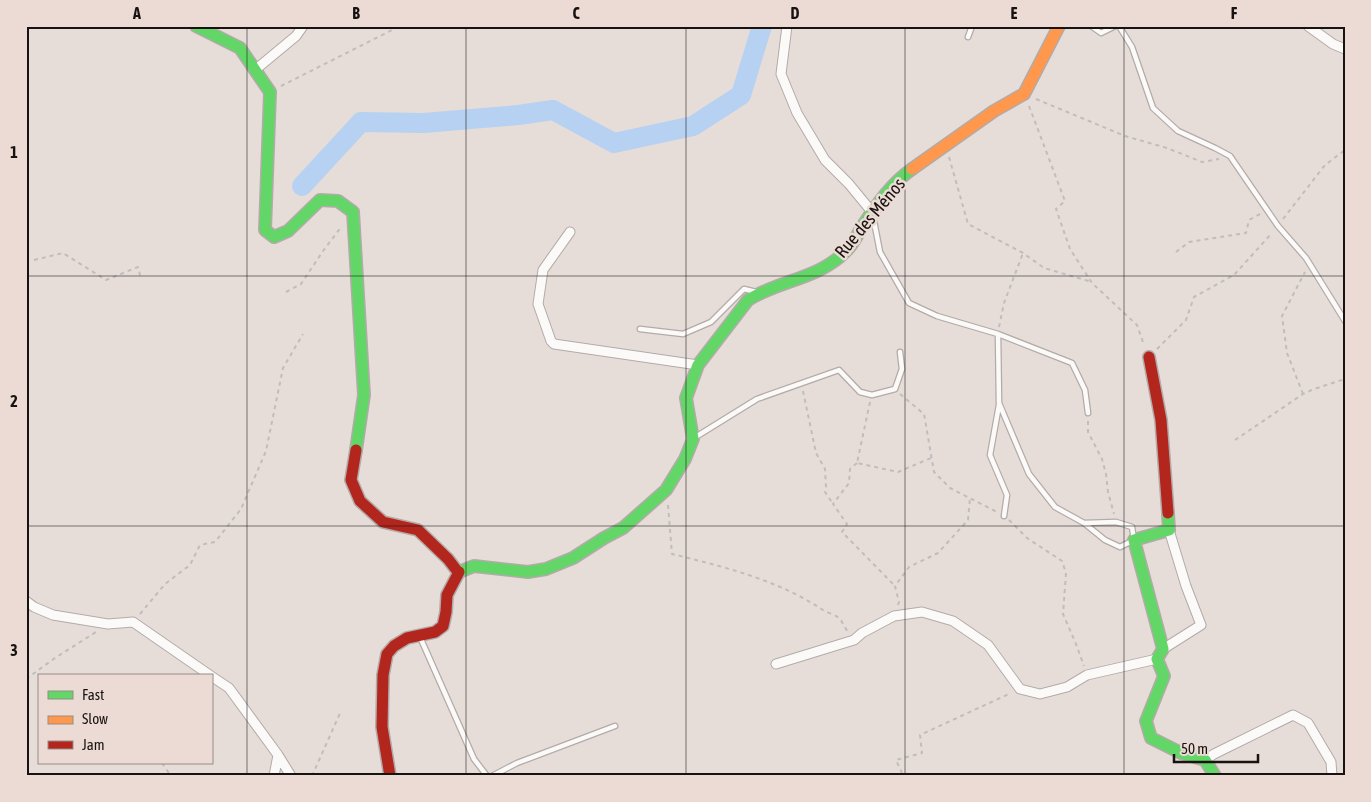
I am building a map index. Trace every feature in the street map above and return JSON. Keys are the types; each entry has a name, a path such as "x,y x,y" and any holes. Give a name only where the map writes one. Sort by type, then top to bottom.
{"street":[{"path":"196,26 240,48 270,92 264,230 274,237 288,231 320,200 338,201 353,212 364,395 351,480 360,501 383,522 418,530 448,559 458,572"},
{"path":"255,70 296,36 303,26"},
{"path":"787,26 781,74 797,113 825,160 849,184 872,212"},
{"path":"1024,94 1059,26"},
{"path":"1308,26 1333,44 1345,49"},
{"name":"Rue des Ménos","path":"693,439 686,398 698,365 748,300 759,293 811,275 829,266 847,250 872,212 901,177 994,111 1024,94"},
{"path":"570,232 542,270 538,304 551,341 554,344 698,365"},
{"path":"776,664 854,640 862,633 894,616 922,612 953,620 988,645 1020,689 1040,694 1068,688 1087,675 1157,659 1163,649 1201,625 1186,586 1170,530 1161,420 1149,357"},
{"path":"390,776 382,727 383,675 387,654 394,646 407,638 435,632 443,626 447,595 458,572 474,566 528,572 546,569 572,558 623,528 666,490 685,459 693,439"},
{"path":"1163,649 1134,540 1170,530"},
{"path":"26,601 34,607 53,615 108,624 133,622 208,674"},
{"path":"1157,659 1164,676 1146,720 1151,738 1181,753 1205,760 1215,776"},
{"path":"212,677 229,688 291,776"},
{"path":"1205,760 1294,715 1308,723 1331,762 1332,776"},
{"path":"274,776 278,755"}],"lane":[{"path":"968,37 972,26"},
{"path":"1091,26 1101,34 1117,26 1132,46 1153,108 1178,131 1230,156 1278,226 1309,263 1345,321"},
{"path":"872,212 880,252 909,303 937,316 998,334 1072,363 1085,390 1088,413"},
{"path":"640,329 683,334 710,322 744,290 759,293"},
{"path":"998,334 999,403 990,455 1007,495 1004,516"},
{"path":"693,439 757,399 839,370 860,392 872,395 895,389 902,369 900,352"},
{"path":"999,403 1029,474 1055,507 1084,523 1105,540 1120,547 1134,540 1132,528 1116,522 1084,523"},
{"path":"419,636 474,759 487,776"},
{"path":"492,776 517,763 615,726"}],"path":[{"path":"270,92 400,26"},
{"path":"1024,94 1125,136 1167,148 1202,162 1230,156"},
{"path":"1024,94 1065,201 1056,208 1070,249 1092,283 1136,325 1149,357 1186,320 1194,297 1234,275 1278,226 1325,165 1345,150"},
{"path":"946,145 968,224 1044,268 1092,283"},
{"path":"1176,252 1189,242 1246,233 1249,220 1267,210"},
{"path":"286,292 301,284 323,250 353,212"},
{"path":"34,260 63,253 106,280 138,267 141,280"},
{"path":"998,334 1004,303 1022,254"},
{"path":"1303,394 1287,353 1282,316 1309,263"},
{"path":"133,622 165,584 190,565 200,546 215,542 241,509 266,451 283,368 303,334"},
{"path":"1235,440 1303,394 1345,378"},
{"path":"802,384 816,454 825,470 825,492 847,524 842,532 895,586 899,602 894,616"},
{"path":"895,389 924,414 934,472 950,488 1004,516 1027,538 1062,561 1066,573 1063,614 1087,675"},
{"path":"833,504 849,483 850,469 857,463 872,395"},
{"path":"1088,413 1088,432 1102,459 1116,522"},
{"path":"857,463 898,472 932,458"},
{"path":"666,490 672,554 731,569 774,584 813,603 838,618 854,640"},
{"path":"895,586 909,566 938,553 968,520 970,498"},
{"path":"26,679 108,624"},
{"path":"918,776 902,773 896,760 922,753 920,735 1020,689"},
{"path":"312,776 341,711"},
{"path":"163,764 172,776"}],"waterway":[{"path":"302,186 361,122 424,123 553,110 614,143 693,126 741,95 762,26"}],"traffic: fast":[{"path":"196,26 240,48 270,92 265,230 274,237 288,231 320,200 338,201 353,212 364,395 356,450"},
{"path":"459,572 474,566 528,572 546,569 573,558 623,528 666,490 685,459 693,439 686,398 698,365 748,300 760,293 824,267 836,260 847,250 885,194 912,169"},
{"path":"1168,513 1169,530 1134,540 1163,649 1157,659 1164,676 1146,721 1151,738 1181,753 1205,760 1215,776"}],"traffic: slow":[{"path":"912,169 994,111 1024,94 1059,26"}],"traffic: jam":[{"path":"1149,357 1161,420 1168,513"},
{"path":"356,450 351,480 360,501 383,522 418,530 448,559 458,572"},
{"path":"390,776 382,727 383,675 387,654 394,646 407,638 435,632 443,626 447,595 459,572"}]}
